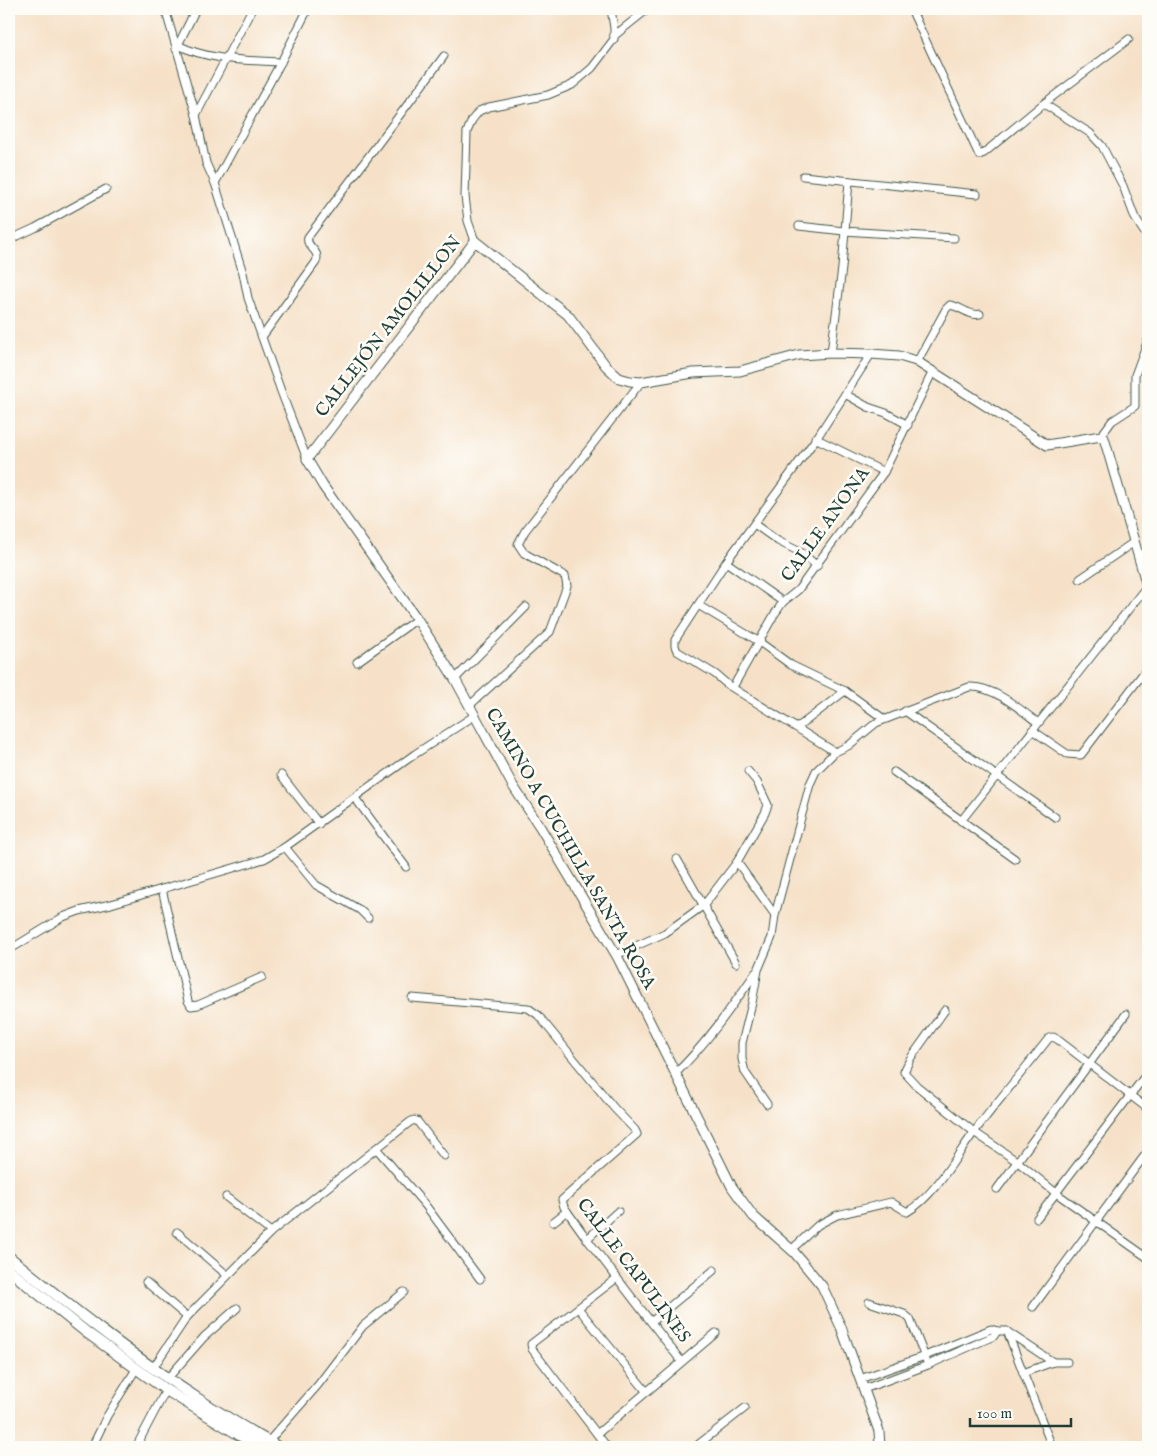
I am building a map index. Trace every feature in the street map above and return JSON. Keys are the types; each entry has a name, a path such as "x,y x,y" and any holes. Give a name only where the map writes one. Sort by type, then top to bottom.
{"main road":[{"path":"9,1257 63,1307 136,1369 166,1390 264,1444 278,1447"},
{"path":"9,1270 63,1307"},
{"path":"89,1328 153,1368 264,1444"}],"street":[{"path":"165,9 196,115 206,163 215,183 243,274 248,298 282,394 308,459"},
{"path":"177,47 196,9"},
{"path":"196,115 224,58 252,9"},
{"path":"215,183 308,9"},
{"path":"476,241 468,221 465,196 467,132 472,120 479,111 489,107 548,95 572,85 592,68 614,39 611,9"},
{"path":"614,36 644,12 651,9"},
{"path":"911,9 979,154 984,153 1129,39"},
{"path":"177,47 193,53 224,58 281,62"},
{"path":"262,337 316,262 318,257 308,244 308,237 444,56"},
{"path":"1044,104 1090,133 1102,146 1123,186 1135,218 1148,238"},
{"path":"803,176 977,194"},
{"path":"831,353 842,268 848,181"},
{"path":"9,240 44,224 106,189"},
{"path":"799,226 844,231 954,238"},
{"name":"CALLEJÓN AMOLILLON","path":"308,459 476,241 568,315 606,366 619,378 630,382 641,382 693,373 740,371 792,356 831,353 899,356 917,362 1047,445 1101,436"},
{"path":"917,362 950,305 954,305 974,315 980,314"},
{"path":"961,820 1148,588 1104,438 1101,436 1112,421 1135,406 1135,375 1148,340"},
{"path":"836,752 733,688 715,674 678,651 675,646 675,640 726,562 829,419 871,354"},
{"name":"CALLE ANONA","path":"733,688 758,641 783,602 798,590 884,472 932,372"},
{"path":"469,706 550,632 567,586 565,576 524,553 518,544 525,531 641,382"},
{"path":"845,394 868,407 886,413 908,425"},
{"path":"815,438 884,472"},
{"name":"CAMINO A CUCHILLA SANTA ROSA","path":"308,459 323,486 417,619 455,679 513,786 540,827 616,955 732,1187 753,1216 791,1250 822,1286 841,1328 864,1389 879,1431 880,1447"},
{"path":"754,524 778,541 802,553 816,566"},
{"path":"1080,579 1134,542"},
{"path":"1141,564 1148,558"},
{"path":"726,562 783,602"},
{"path":"698,605 758,641 791,665 846,691 884,719"},
{"path":"455,679 526,607"},
{"path":"357,662 417,619"},
{"path":"1032,730 1067,754 1081,755 1148,667"},
{"path":"676,1074 692,1058 723,1020 758,970 772,937 775,915 810,784 816,772 836,752 848,746 868,729 884,719 969,687 977,686 984,688 1038,723"},
{"path":"798,728 846,691"},
{"path":"905,711 1055,817"},
{"path":"9,950 63,917 79,911 111,904 264,859 319,824 415,754 474,716"},
{"path":"616,955 665,933 704,905 737,862 768,805 757,782 748,772"},
{"path":"894,772 1015,859"},
{"path":"281,775 319,824"},
{"path":"355,798 406,867"},
{"path":"285,847 316,885 360,910 368,918"},
{"path":"677,859 736,963"},
{"path":"737,862 775,915"},
{"path":"162,889 188,1001 192,1006 262,977"},
{"path":"758,970 742,1043 742,1059 746,1072 767,1104"},
{"name":"CALLE CAPULINES","path":"412,998 528,1008 538,1015 636,1134 562,1200 567,1211 587,1239 681,1361"},
{"path":"945,1010 910,1060 904,1072 917,1086 974,1132 1018,1162 1056,1193 1148,1258"},
{"path":"996,1189 1018,1162 1126,1014"},
{"path":"791,1250 818,1225 837,1215 892,1202 907,1212 915,1207 942,1178 974,1132 1049,1038 1053,1037 1148,1108"},
{"path":"1037,1218 1148,1072"},
{"path":"153,1368 187,1317 271,1232 414,1120 417,1121 444,1156"},
{"path":"376,1148 426,1206 480,1279"},
{"path":"1033,1307 1148,1151"},
{"path":"226,1197 271,1232"},
{"path":"553,1222 567,1211"},
{"path":"587,1239 618,1211"},
{"path":"177,1232 227,1275"},
{"path":"652,1322 714,1270"},
{"path":"608,1447 532,1349 531,1344 617,1278"},
{"path":"146,1282 187,1317"},
{"path":"264,1444 318,1384 363,1326 404,1292"},
{"path":"870,1302 904,1314 910,1319 928,1365"},
{"path":"168,1378 204,1337 237,1308"},
{"path":"578,1308 646,1391"},
{"path":"860,1379 925,1356 991,1329 997,1331 1006,1330 1052,1362"},
{"path":"1006,1330 1052,1447"},
{"path":"864,1389 928,1365 994,1336 997,1331"},
{"path":"597,1434 716,1333"},
{"path":"1023,1373 1052,1362 1067,1362"},
{"path":"92,1447 107,1416 136,1369"},
{"path":"136,1447 166,1390"},
{"path":"695,1447 745,1408"}]}
